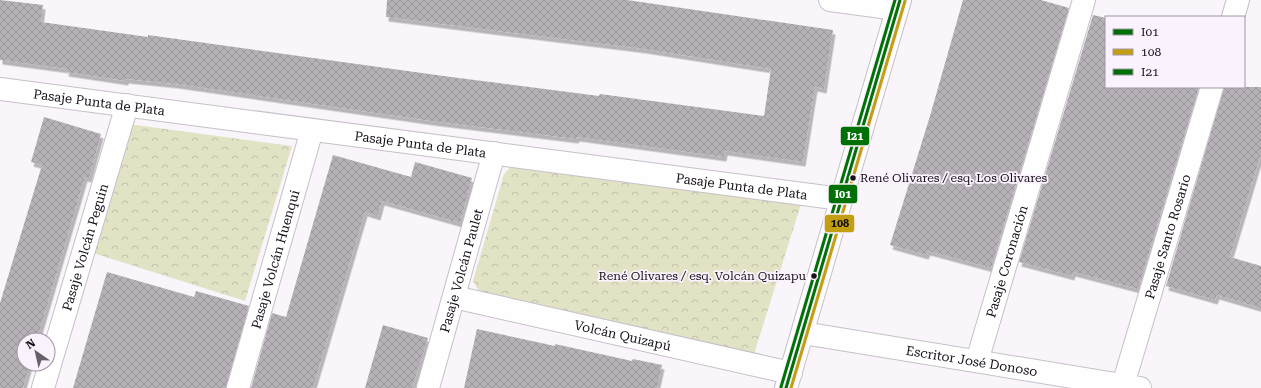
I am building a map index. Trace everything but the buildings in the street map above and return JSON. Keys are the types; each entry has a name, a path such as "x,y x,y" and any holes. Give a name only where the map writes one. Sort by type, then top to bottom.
{"street":[{"path":"788,380 898,4 830,0"},
{"name":"Pasaje Coronación","path":"977,361 1084,0"},
{"path":"1233,16 1238,0"},
{"name":"Pasaje Santo Rosario","path":"1132,387 1212,88"},
{"name":"Pasaje Punta de Plata","path":"0,89 842,199"},
{"name":"Pasaje Volcán Peguin","path":"43,388 127,105"},
{"name":"Pasaje Volcán Huenqui","path":"238,388 312,130"},
{"name":"Pasaje Volcán Paulet","path":"428,388 494,153"},
{"name":"Volcán Quizapú","path":"454,298 788,380"},
{"name":"Escritor José Donoso","path":"803,333 1132,387"}],"green space":[{"path":"128,124 292,146 245,301 93,253"},
{"path":"515,162 803,198 754,354 480,293 473,281 504,174"}],"transit line":[{"name":"I21","path":"781,387 895,0"},
{"name":"I01","path":"786,388 900,0"},
{"name":"108","path":"791,388 905,1"}],"place":[{"name":"René Olivares / esq. Los Olivares","path":"853,178"},
{"name":"René Olivares / esq. Volcán Quizapu","path":"814,276"}]}
